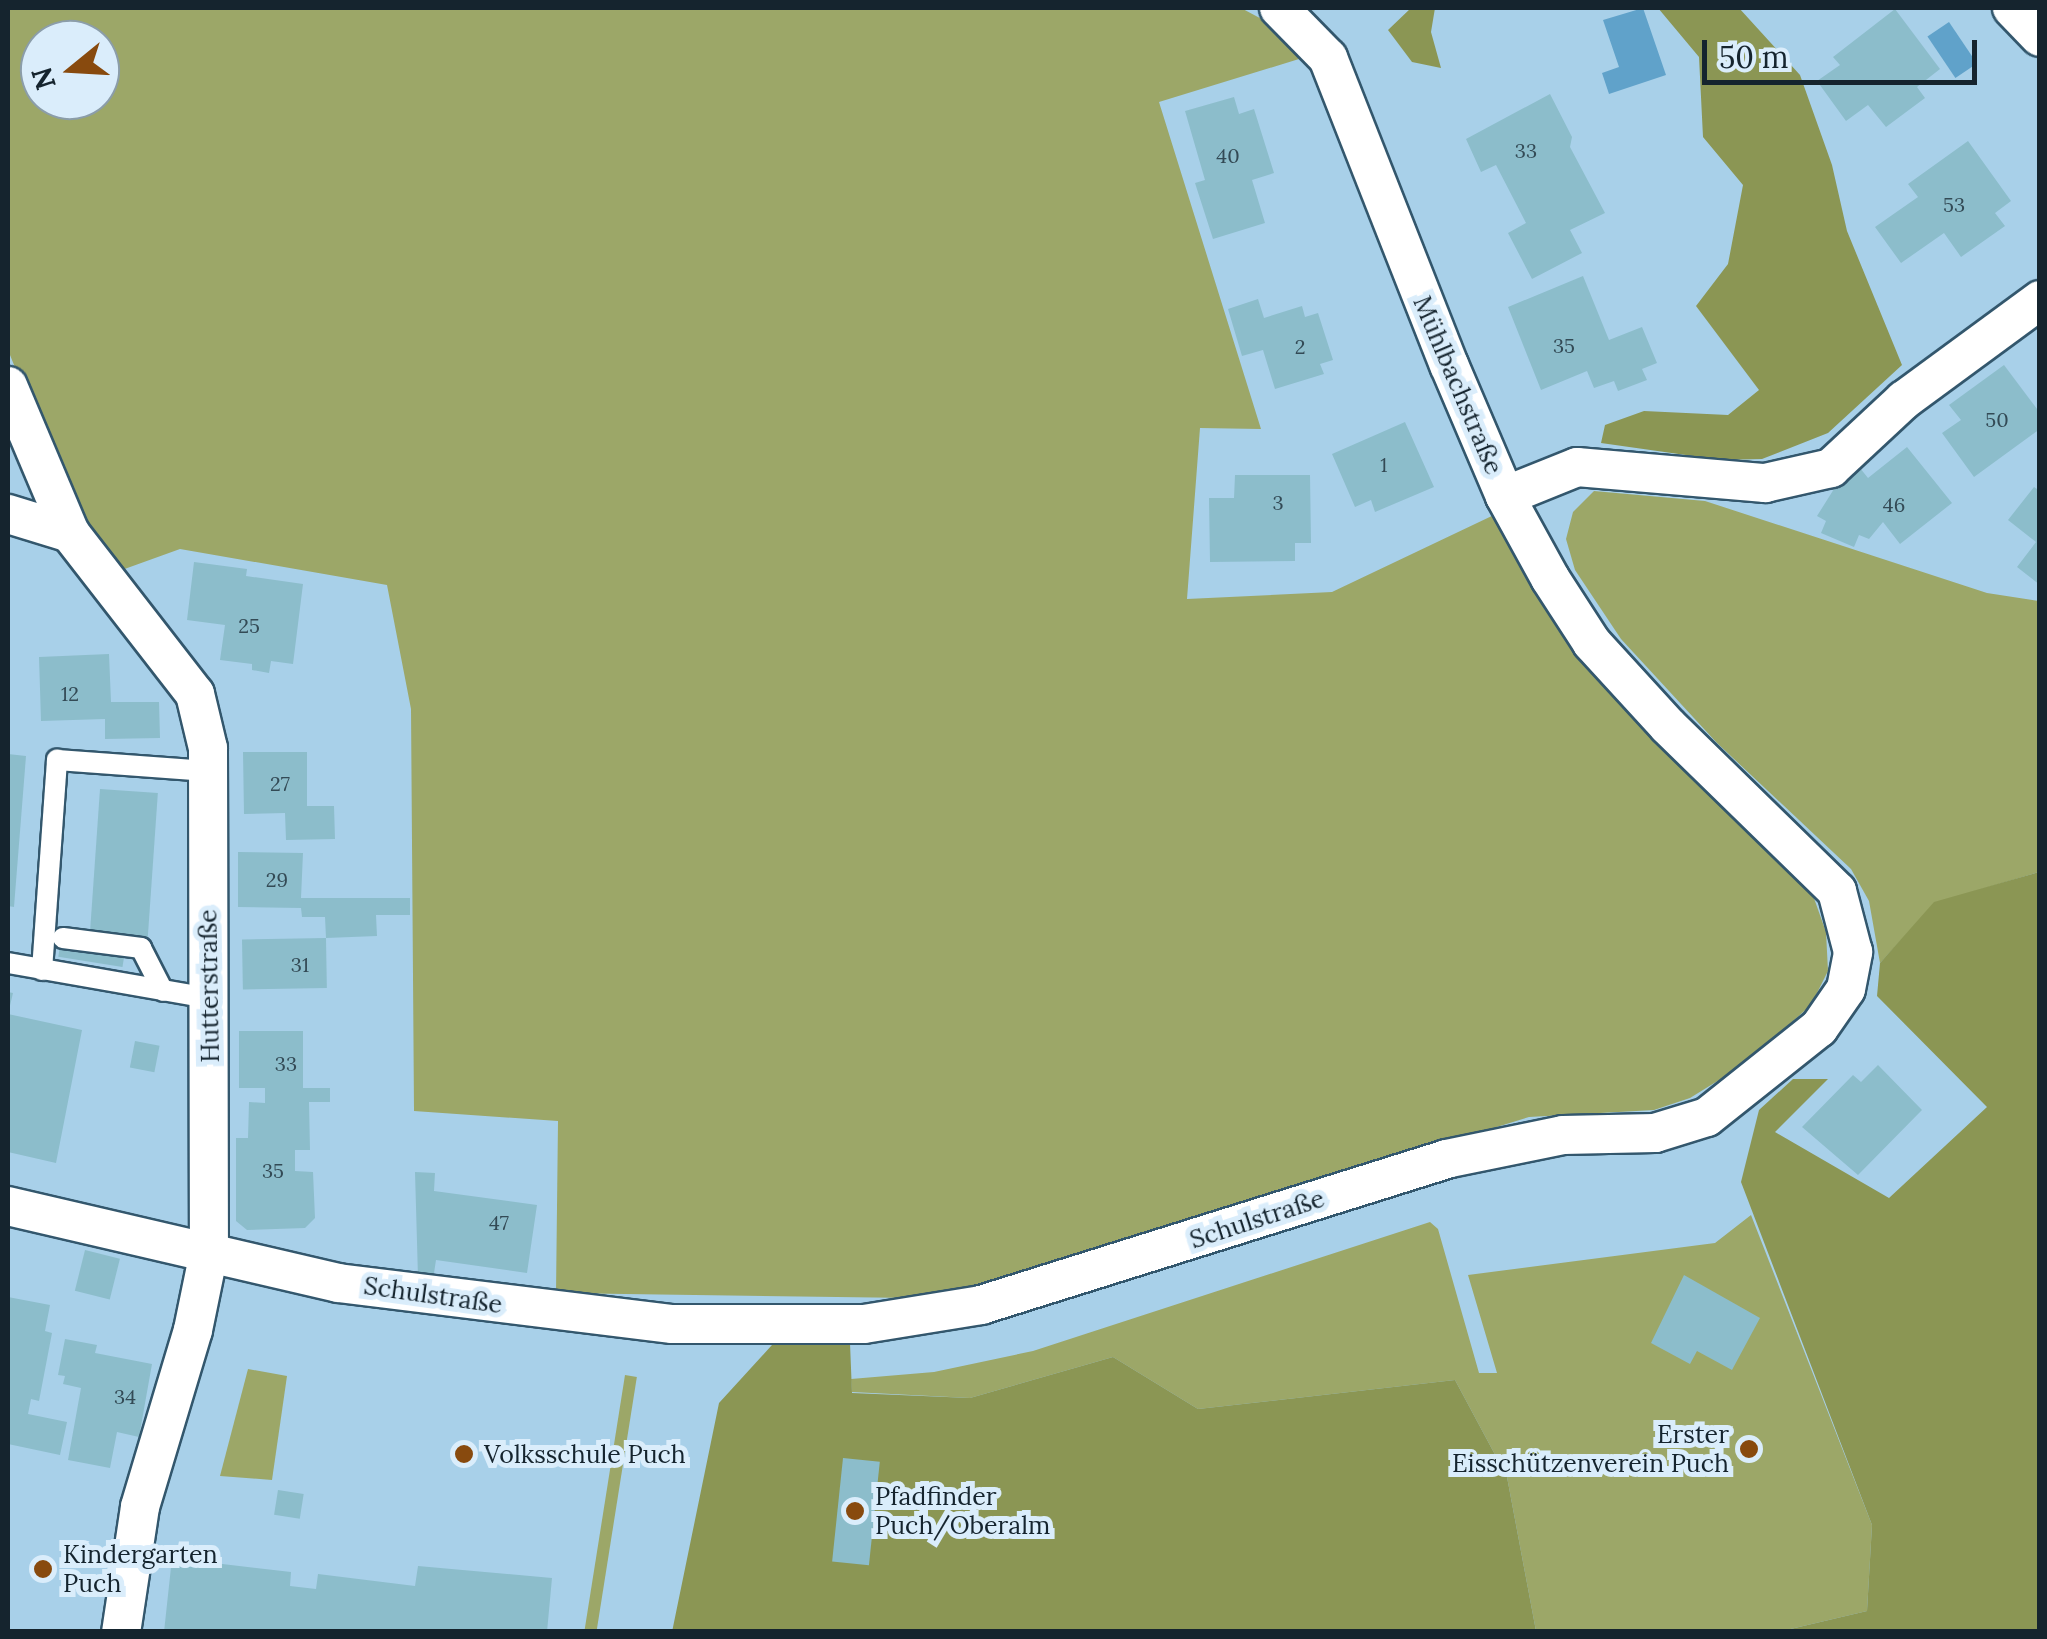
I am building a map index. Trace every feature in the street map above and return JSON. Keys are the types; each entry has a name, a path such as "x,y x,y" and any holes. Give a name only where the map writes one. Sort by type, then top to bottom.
{"street":[{"name":"Mühlbachstraße","path":"1280,8 1328,58 1504,496 1578,468 1765,483 1831,468 1904,400 2040,300"},
{"path":"2012,8 2040,37"},
{"name":"Hutterstraße","path":"8,386 70,533 195,694 208,748 209,1252 193,1330 140,1507 121,1632"},
{"name":"Schulstraße","path":"8,1206 338,1283 672,1324 864,1324 981,1304 1446,1158 1564,1135 1655,1133 1707,1117 1819,1028 1846,989 1853,952 1848,920 1836,892 1808,860 1668,726 1592,643 1504,496"},
{"path":"8,514 70,533"}],"lane":[{"path":"42,970 57,760 208,771"},
{"path":"63,938 141,948 163,991"},
{"path":"8,963 209,998"}],"green space":[{"path":"8,8 1241,8 1271,24 1299,59 1159,102 1261,429 1200,428 1187,599 1332,592 1496,514 1550,613 1639,726 1810,887 1826,932 1828,971 1811,1005 1745,1064 1690,1098 1654,1110 1529,1117 967,1290 912,1298 556,1293 558,1121 414,1111 411,709 387,585 180,549 119,571 80,517 8,350"},
{"path":"1411,8 1435,8 1431,32 1441,68 1412,62 1388,30"},
{"path":"1658,8 1739,8 1800,75 1832,165 1847,231 1902,365 1828,433 1762,459 1721,460 1601,443 1605,425 1644,411 1728,415 1759,390 1696,306 1728,264 1743,185 1703,137 1699,57"},
{"path":"1594,491 1705,501 1987,593 2039,601 2039,872 1935,903 1880,963 1869,901 1851,869 1717,743 1621,639 1575,570 1566,539 1573,512"},
{"path":"2039,872 2039,1631 1782,1631 1867,1611 1872,1525 1741,1182 1759,1110 1793,1079 1828,1079 1775,1132 1889,1198 1987,1107 1877,996 1880,963 1934,902"},
{"path":"1751,1215 1872,1525 1867,1611 1782,1631 1536,1631 1507,1477 1455,1380 1198,1409 1113,1357 970,1398 852,1392 851,1379 934,1372 1033,1351 1430,1222 1438,1229 1479,1373 1497,1373 1468,1275 1715,1243"},
{"path":"850,1343 852,1393 970,1398 1113,1357 1198,1409 1455,1380 1507,1477 1536,1631 672,1632 719,1403 772,1345"},
{"path":"248,1369 287,1376 272,1480 220,1476"},
{"path":"625,1375 637,1377 596,1632 585,1630"}],"water":[{"path":"1643,8 1666,75 1609,94 1602,73 1619,67 1603,20"},
{"path":"1949,22 1977,63 1955,78 1927,37"}],"building":[{"path":"1895,9 1940,69 1917,87 1925,98 1886,127 1868,105 1846,121 1817,81 1840,65 1833,57"},
{"path":"1550,94 1572,137 1570,147 1605,213 1570,230 1582,253 1532,279 1508,233 1526,223 1496,165 1481,172 1466,139"},
{"path":"1234,97 1239,114 1254,109 1274,173 1252,180 1265,223 1213,239 1195,183 1205,180 1185,111"},
{"path":"1968,141 2011,201 1995,213 2005,226 1961,257 1944,233 1901,263 1875,227 1918,197 1908,184"},
{"path":"1583,276 1609,340 1642,327 1657,363 1642,369 1647,380 1618,391 1614,381 1594,388 1587,371 1541,390 1508,307"},
{"path":"1258,299 1264,318 1302,306 1305,317 1318,313 1333,360 1320,364 1324,374 1275,389 1263,350 1242,356 1228,309"},
{"path":"2004,365 2040,413 2040,429 1974,477 1942,433 1961,420 1949,405"},
{"path":"1405,422 1434,487 1375,512 1371,500 1355,507 1332,454"},
{"path":"1907,447 1952,503 1900,544 1883,522 1869,539 1859,535 1854,547 1821,533 1826,521 1817,516 1839,481 1860,468 1868,478"},
{"path":"1235,475 1310,475 1311,543 1295,543 1295,561 1210,562 1209,498 1234,498"},
{"path":"2034,487 2040,491 2040,585 2017,567 2036,542 2008,520"},
{"path":"194,562 247,569 246,576 303,584 293,664 271,661 269,673 252,670 252,664 220,660 225,625 187,620"},
{"path":"109,654 111,702 159,702 160,738 105,739 105,719 41,721 39,657"},
{"path":"243,752 307,752 307,806 334,806 335,839 286,840 285,813 244,814"},
{"path":"8,754 26,756 14,907 8,906"},
{"path":"100,789 158,793 148,939 90,935"},
{"path":"238,852 303,853 301,898 410,898 410,915 376,915 377,936 326,938 325,917 302,917 301,908 238,907"},
{"path":"326,938 327,988 243,989 242,939"},
{"path":"60,946 124,956 122,967 58,957"},
{"path":"8,1014 82,1030 56,1163 8,1152"},
{"path":"239,1031 303,1031 303,1088 330,1088 330,1102 309,1102 310,1150 295,1150 295,1171 313,1172 315,1218 305,1228 247,1230 236,1221 236,1138 248,1138 249,1102 265,1103 265,1088 239,1088"},
{"path":"135,1041 160,1046 154,1072 130,1068"},
{"path":"1878,1065 1922,1110 1858,1175 1802,1127 1853,1075 1861,1082"},
{"path":"415,1172 435,1173 434,1191 537,1205 527,1273 436,1260 433,1280 418,1277"},
{"path":"85,1250 120,1259 110,1299 75,1291"},
{"path":"1684,1275 1760,1318 1732,1370 1697,1351 1690,1364 1651,1343"},
{"path":"8,1297 50,1305 45,1331 52,1333 39,1401 31,1399 28,1414 67,1422 60,1455 8,1444"},
{"path":"65,1339 97,1345 95,1353 152,1364 139,1437 117,1432 110,1468 68,1460 81,1388 63,1384 65,1376 58,1375"},
{"name":"Pfadfinder Puch/Oberalm","path":"843,1458 880,1462 869,1565 832,1561"},
{"path":"278,1490 304,1494 300,1519 274,1515"},
{"path":"172,1558 291,1572 290,1586 316,1589 318,1574 415,1586 418,1566 552,1578 547,1632 164,1632"}],"place":[{"name":"Erster Eisschützenverein Puch","path":"1749,1449"},
{"name":"Volksschule Puch","path":"464,1454"},
{"name":"Pfadfinder Puch/Oberalm","path":"855,1511"},
{"name":"Kindergarten Puch","path":"43,1569"}]}
